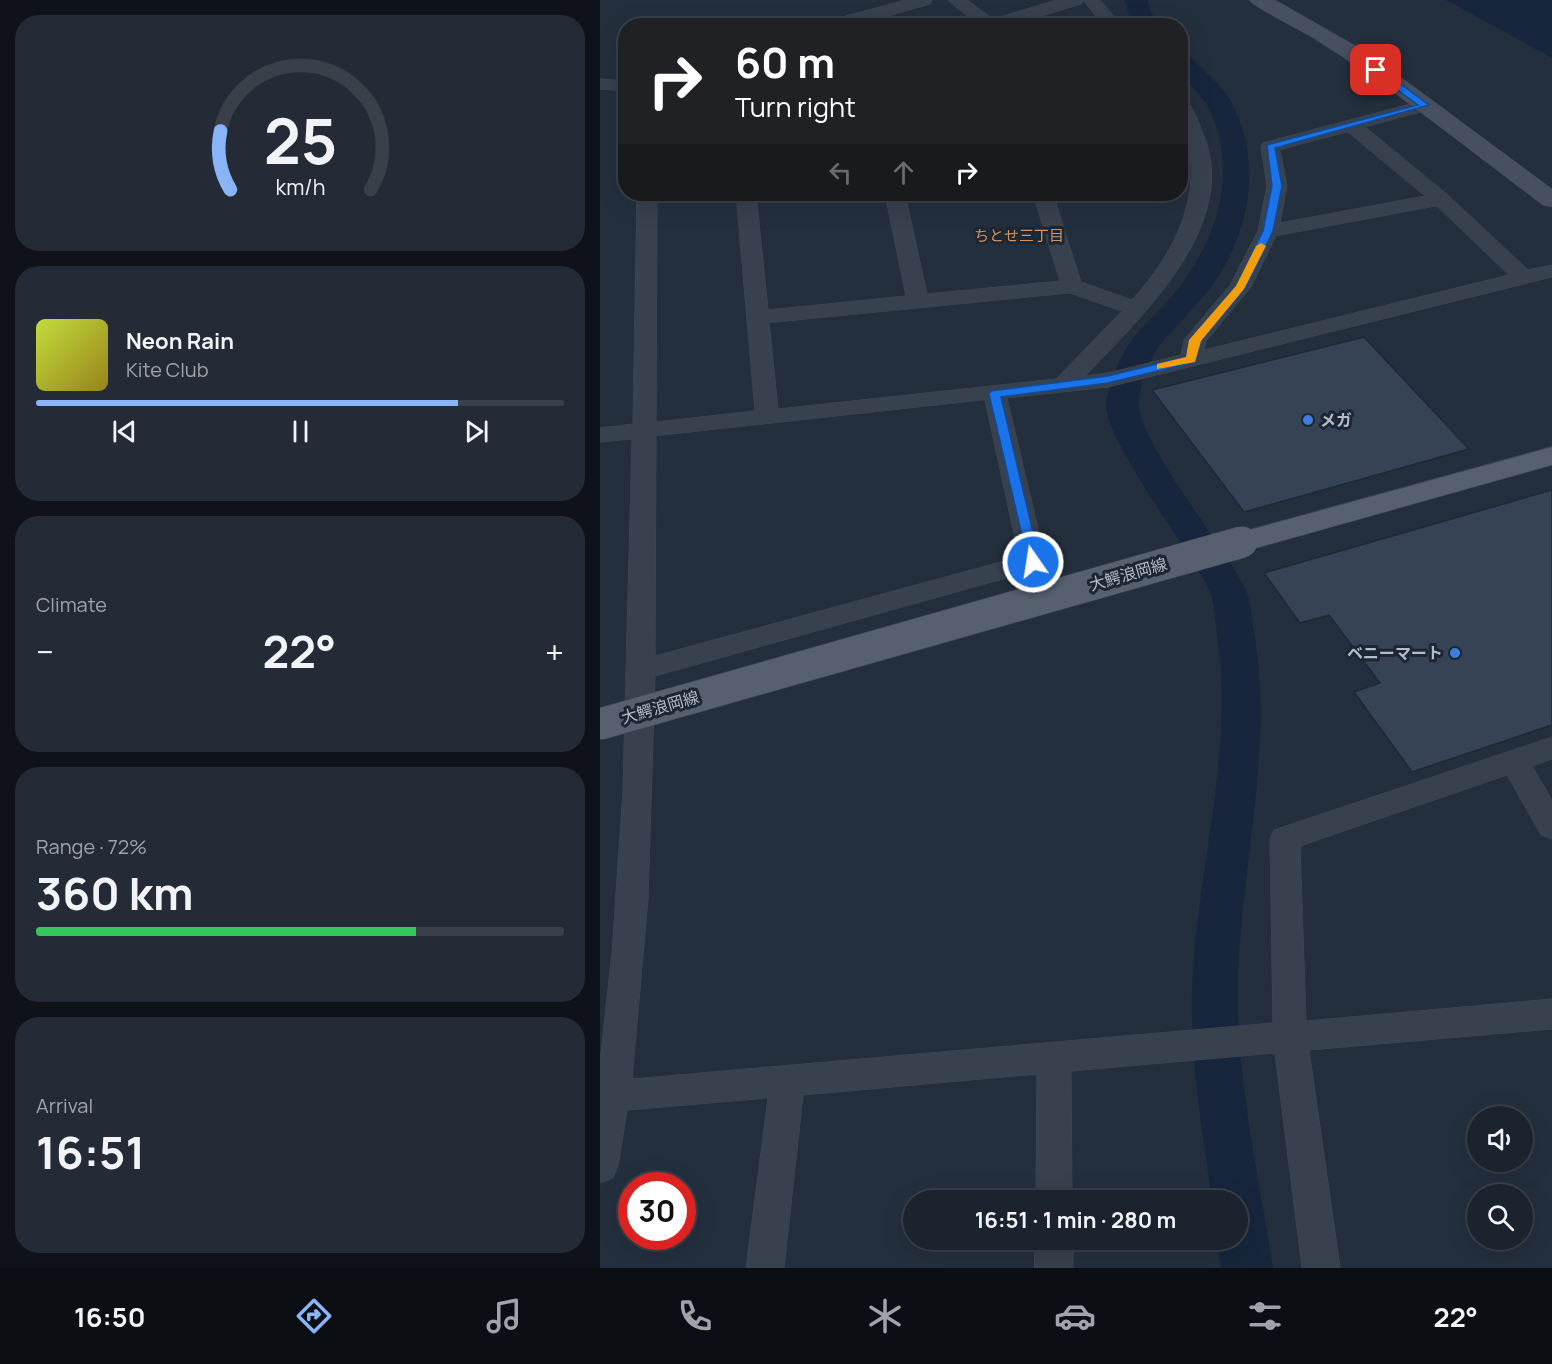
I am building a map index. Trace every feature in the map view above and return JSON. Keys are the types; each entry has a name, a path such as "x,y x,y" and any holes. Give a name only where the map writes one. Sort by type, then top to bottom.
{"main road":[{"name":"大鰐浪岡線","path":"600,723 1552,456"}],"street":[{"path":"860,18 924,0"},
{"path":"956,0 980,18"},
{"path":"1014,18 1075,0"},
{"path":"1091,0 1107,18"},
{"path":"1259,0 1321,33 1425,105 1552,200"},
{"path":"600,84 618,85"},
{"path":"1191,359 1195,340 1240,287 1268,231 1277,186 1270,147 1425,105"},
{"path":"1061,387 1161,279 1184,246 1200,208 1203,172 1188,116"},
{"path":"1351,125 1442,199 1524,278"},
{"path":"1268,231 1442,199"},
{"path":"600,1166 635,878 641,670 647,201"},
{"path":"747,201 767,418"},
{"path":"896,201 918,302"},
{"path":"1045,201 1072,286"},
{"path":"600,435 1061,387 1108,380 1552,272"},
{"path":"758,318 1072,286 1134,309"},
{"path":"641,670 1033,562 995,394"},
{"path":"1321,1268 1290,1036 1285,839 1552,748"},
{"path":"1514,761 1552,826"},
{"path":"607,1096 1552,1014"},
{"path":"1054,1057 1054,1190"},
{"path":"765,1268 787,1080"},
{"path":"1054,1250 1054,1268"}],"water":[{"path":"1446,0 1552,0 1552,58"}],"building":[{"name":"メガ","path":"1364,337 1469,449 1244,512 1152,390"},
{"name":"ベニーマート","path":"1552,490 1552,725 1412,772 1354,692 1380,683 1329,615 1300,623 1264,573"}],"waterway":[{"path":"1136,0 1143,18"},
{"path":"1188,69 1219,102 1235,142 1237,181 1232,217 1219,248 1190,294 1142,344 1135,357 1122,404 1134,439 1229,594 1242,673 1237,763 1215,989 1219,1082 1235,1190"},
{"path":"1244,1250 1247,1268"}],"slow traffic":[{"path":"1161,367 1191,359 1195,340 1240,287 1261,246"}],"place":[{"name":"メガ","path":"1308,420"},
{"name":"ベニーマート","path":"1455,653"}],"district":[{"name":"ちとせ三丁目","path":"1019,236"}],"route":[{"path":"1033,562 995,394 1108,380 1191,359 1195,340 1240,287 1268,231 1277,186 1270,147 1425,105 1376,70"}]}
